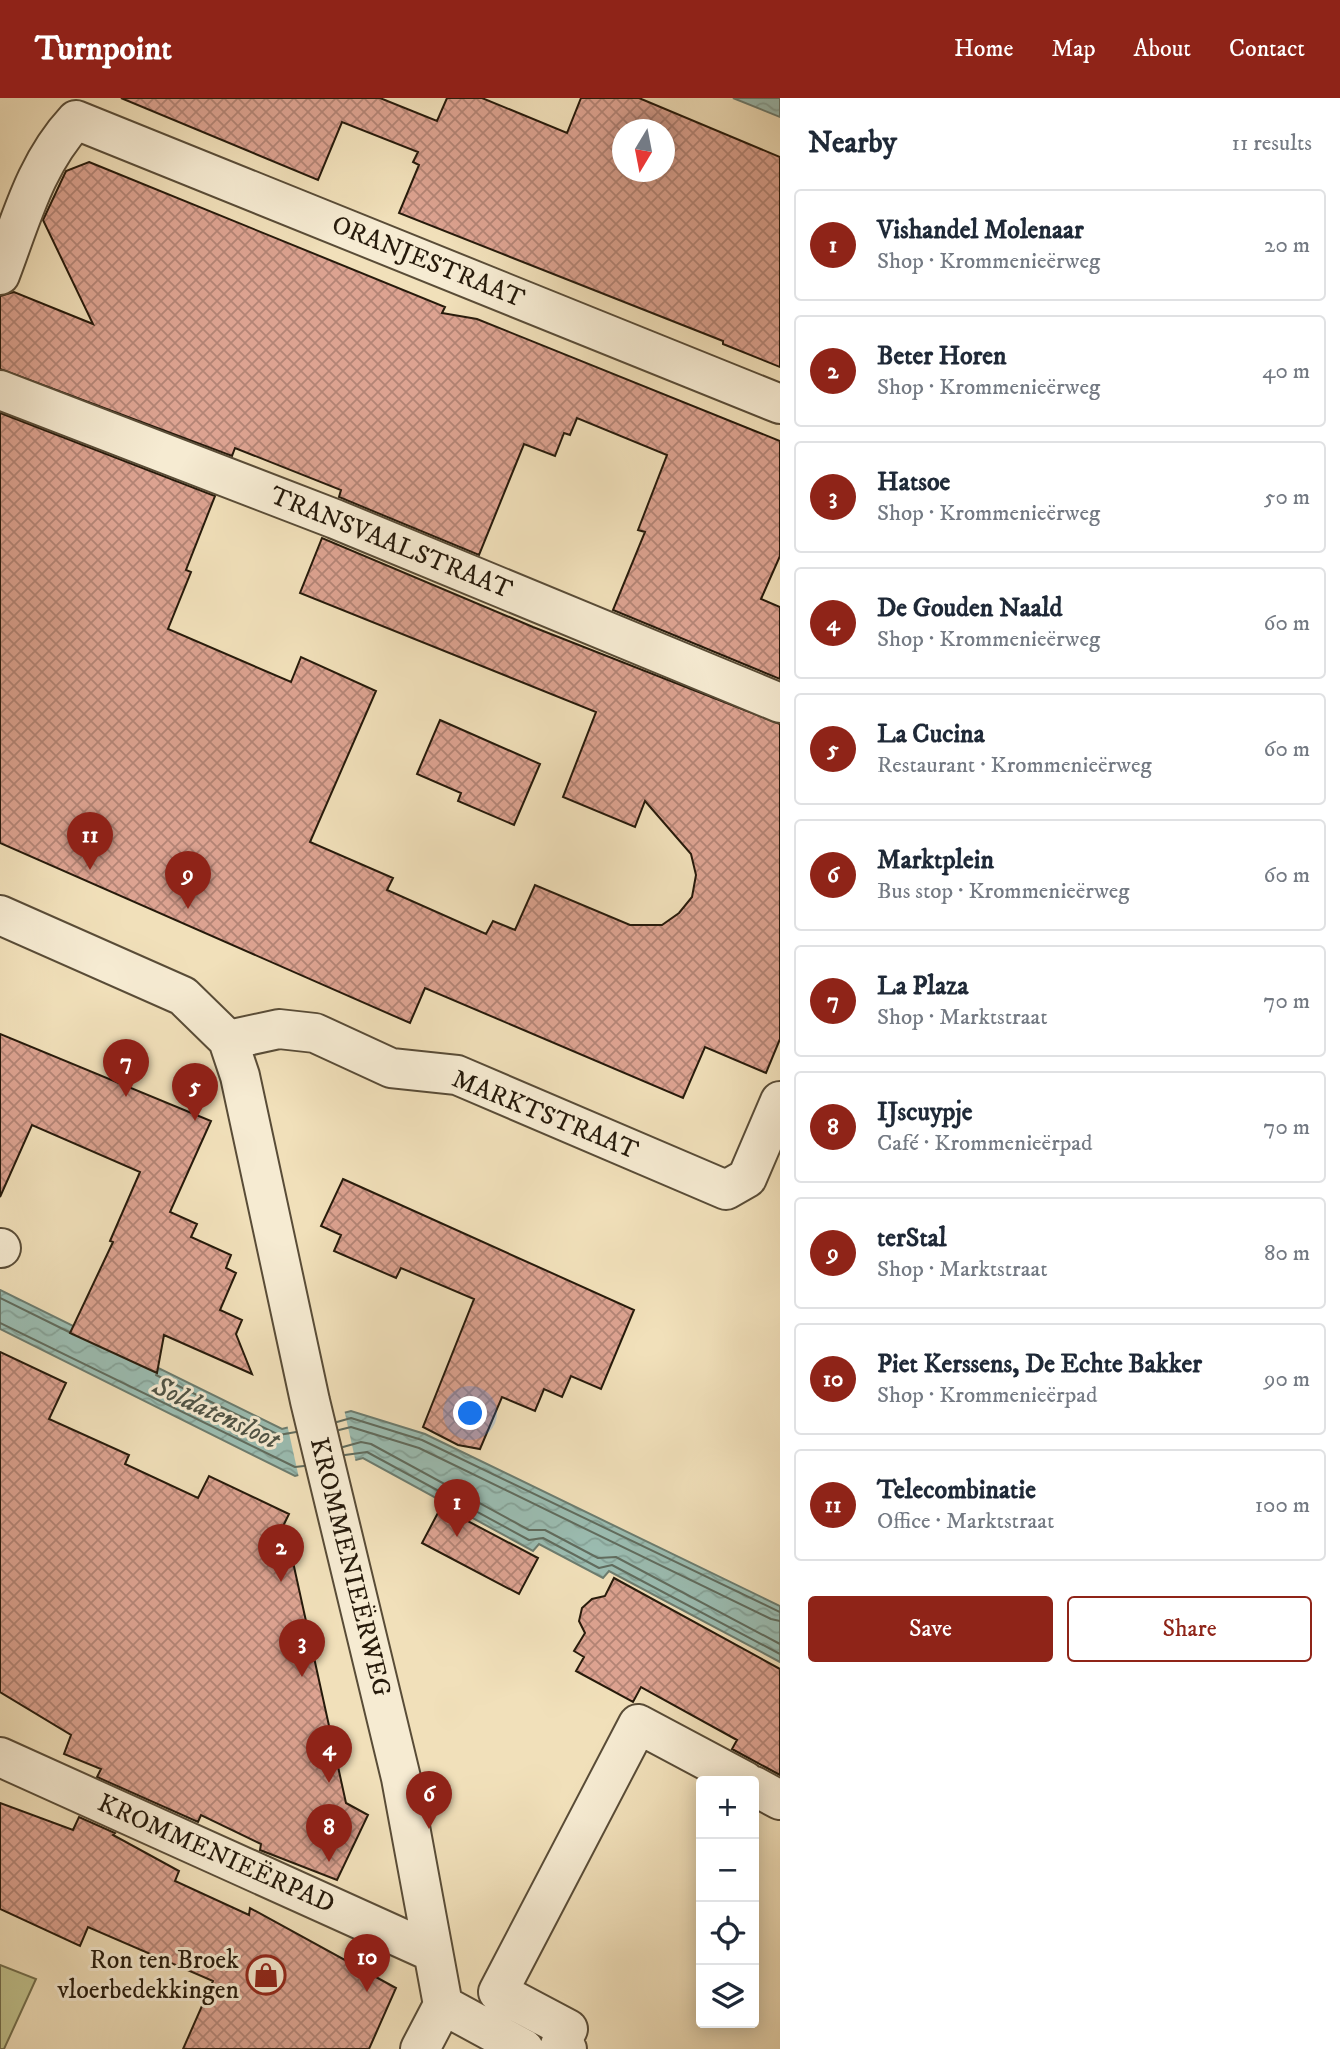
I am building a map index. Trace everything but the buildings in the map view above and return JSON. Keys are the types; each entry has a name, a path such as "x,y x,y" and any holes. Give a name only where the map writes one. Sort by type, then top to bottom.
{"street":[{"name":"ORANJESTRAAT","path":"0,275 39,171 55,143 76,120 780,404"},
{"name":"TRANSVAALSTRAAT","path":"0,390 335,519 780,703"},
{"path":"0,915 183,996 228,1040"},
{"name":"MARKTSTRAAT","path":"228,1040 279,1029 315,1032 391,1068 457,1074 726,1190 747,1178 780,1101"},
{"name":"KROMMENIEËRWEG","path":"228,1040 240,1076 310,1401 401,1778 443,2005"},
{"path":"567,2049 560,2045 568,2029 498,1993 639,1724 736,1776"},
{"name":"KROMMENIEËRPAD","path":"0,1757 432,1952"},
{"path":"759,1789 780,1800"},
{"path":"420,2049 443,2005 509,2040"}],"green space":[{"path":"0,1965 36,1979 4,2049 0,2049"}],"water":[{"path":"733,98 780,98 780,117"},
{"name":"Soldatensloot","path":"0,1290 282,1429 351,1411 425,1434 780,1606 780,1662 609,1571 603,1578 539,1544 533,1551 363,1458 295,1476 0,1329"}],"pier":[{"path":"344,1409 356,1463 299,1478 287,1424"}],"place":[{"name":"Telecombinatie","path":"90,870"},
{"name":"terStal","path":"188,909"},
{"name":"La Plaza","path":"126,1097"},
{"name":"La Cucina","path":"195,1121"},
{"name":"Vishandel Molenaar","path":"457,1537"},
{"name":"Beter Horen","path":"281,1582"},
{"name":"Hatsoe","path":"302,1677"},
{"name":"De Gouden Naald","path":"329,1783"},
{"name":"Marktplein","path":"429,1829"},
{"name":"IJscuypje","path":"329,1862"},
{"name":"Ron ten Broek vloerbedekkingen","path":"266,1975"},
{"name":"Piet Kerssens, De Echte Bakker","path":"367,1992"}]}
